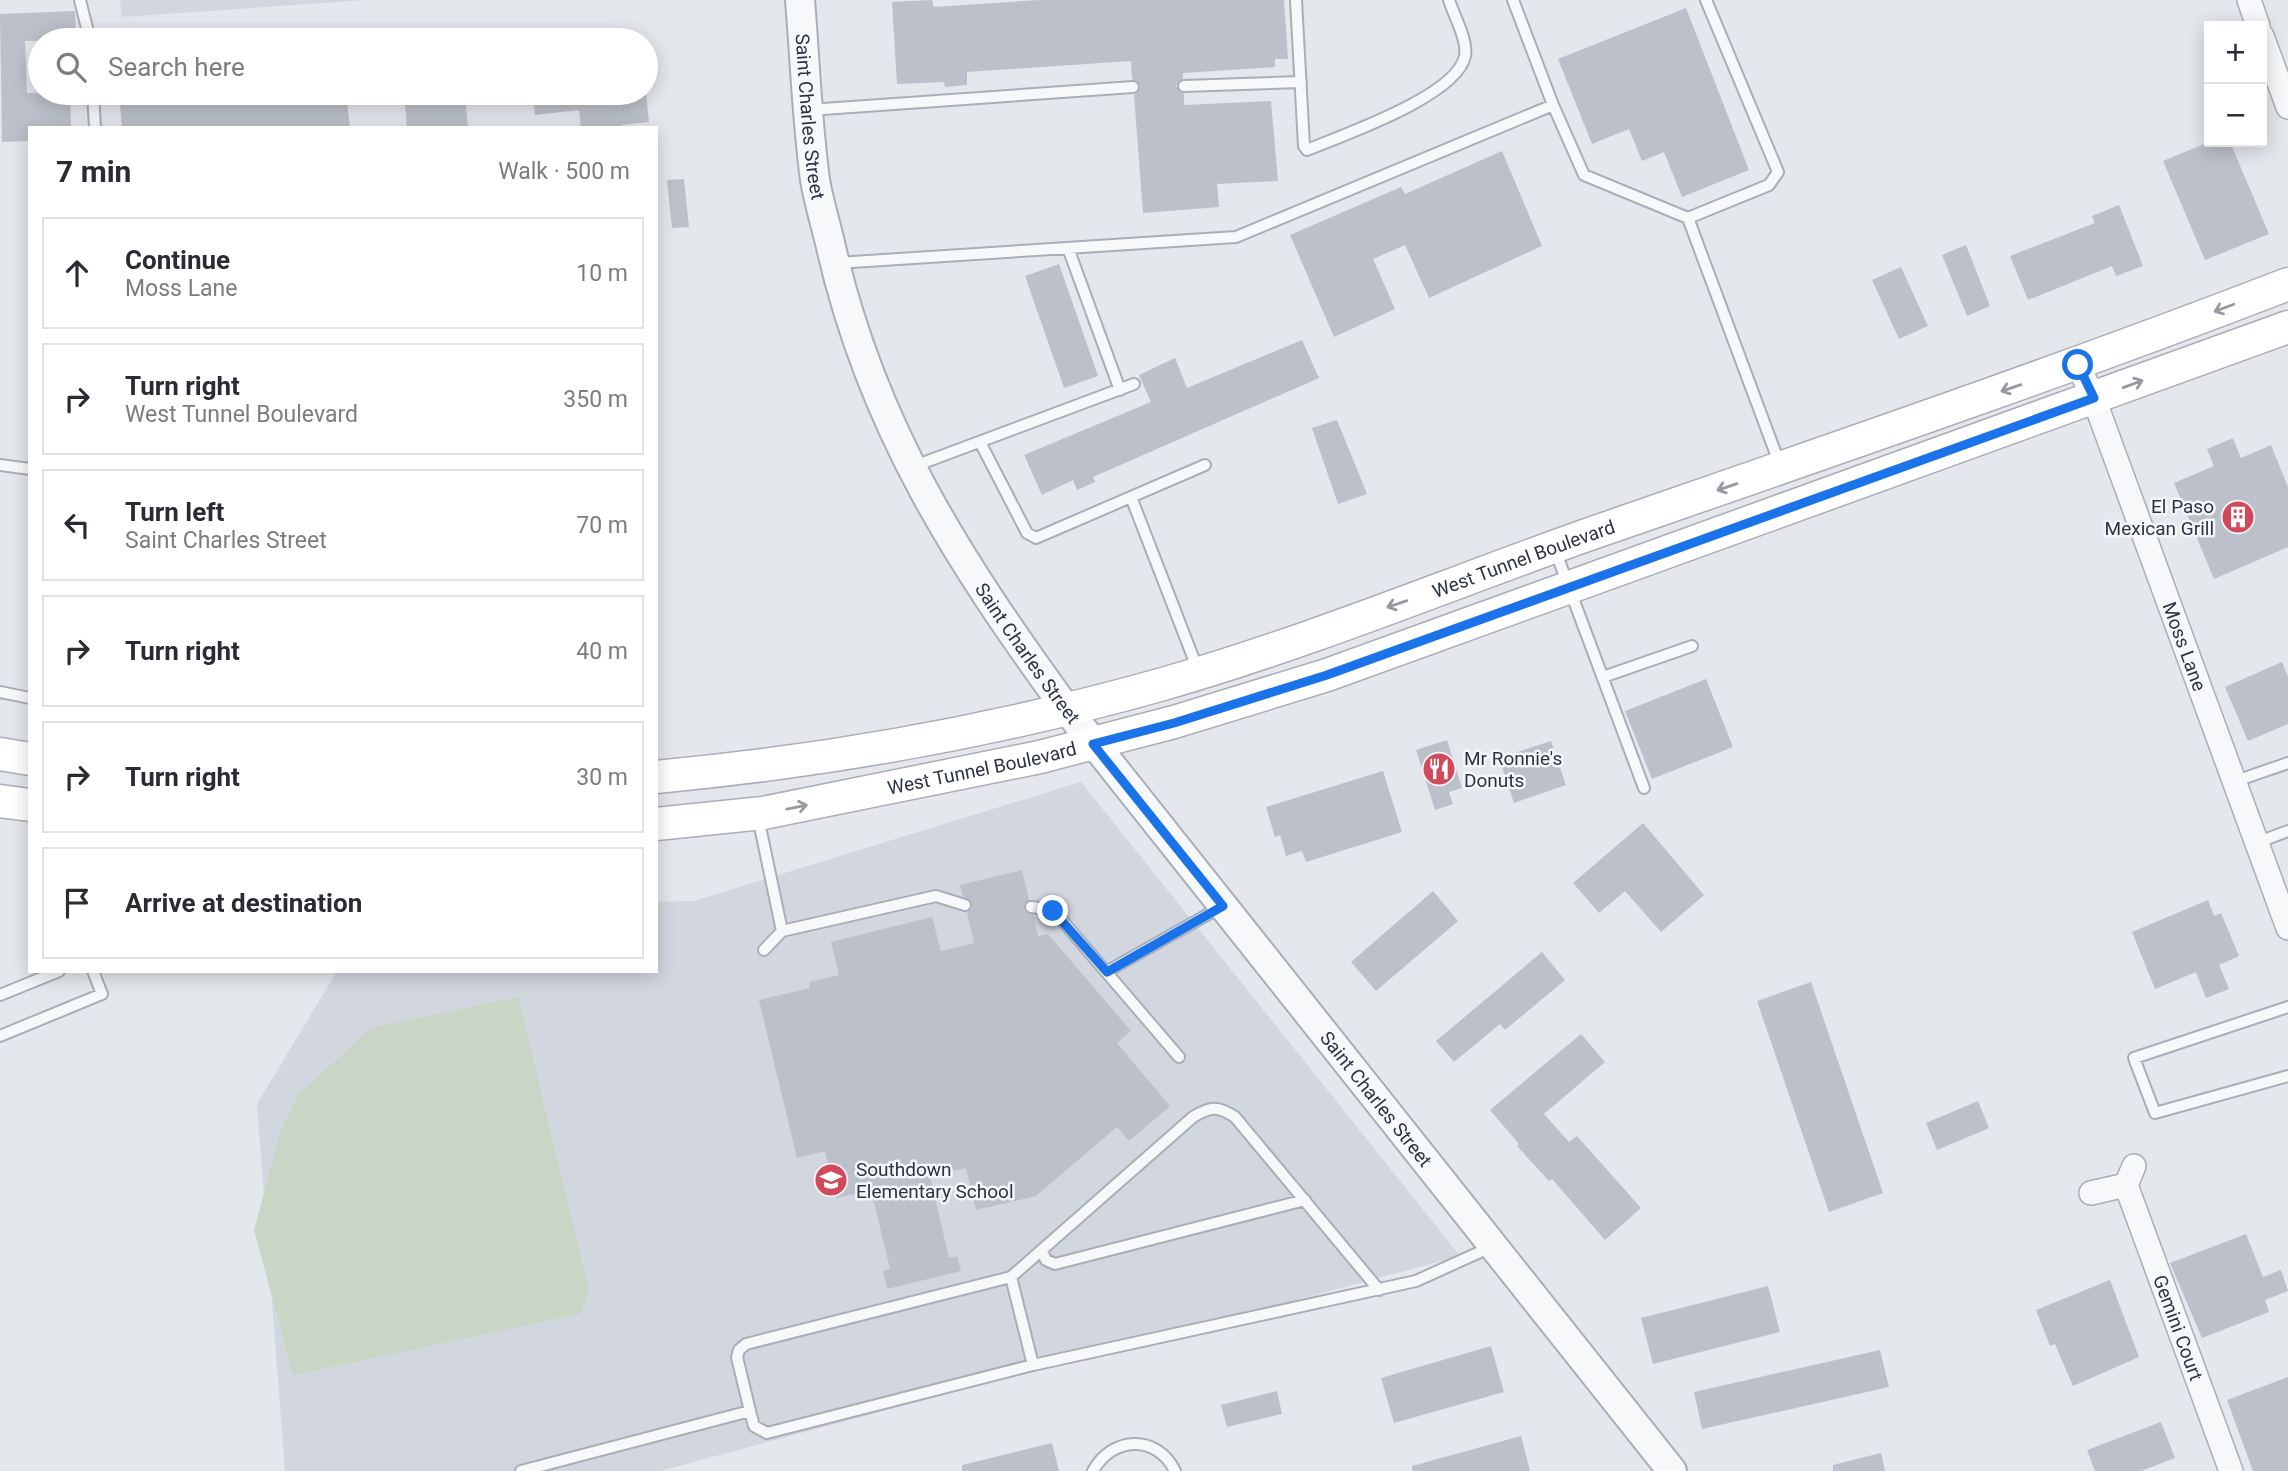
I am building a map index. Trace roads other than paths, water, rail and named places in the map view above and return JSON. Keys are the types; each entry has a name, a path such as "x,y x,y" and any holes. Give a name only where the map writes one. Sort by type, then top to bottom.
{"main road":[{"name":"West Tunnel Boulevard","path":"658,777 749,769 866,751 1065,707 1199,672 2078,365 2288,284"},
{"name":"West Tunnel Boulevard","path":"658,824 757,814 964,774 1174,723 1327,675 2288,327"},
{"path":"0,754 28,759"},
{"path":"0,801 28,805"}],"street":[{"name":"Saint Charles Street","path":"800,0 816,181 843,300 878,401 909,468 940,525 1002,621 1093,744 1672,1471"},
{"path":"2249,0 2256,21"},
{"path":"2267,50 2288,107"},
{"name":"Moss Lane","path":"2078,365 2094,398 2288,928"},
{"name":"Gemini Court","path":"2091,1193 2130,1175 2231,1471"}],"lane":[{"path":"80,0 87,28"},
{"path":"1296,0 1304,146 1307,150 1426,99 1465,58 1465,47 1449,0"},
{"path":"1513,0 1553,105 1584,175 1688,218 1769,185 1778,172 1706,0"},
{"path":"1184,86 1301,82"},
{"path":"809,110 1133,88"},
{"path":"94,105 95,126"},
{"path":"834,264 1236,237 1553,105"},
{"path":"1688,218 1781,468"},
{"path":"1068,248 1120,390"},
{"path":"909,468 1134,384"},
{"path":"980,442 1031,537 1036,538 1205,465"},
{"path":"0,466 28,469"},
{"path":"1131,497 1199,672"},
{"path":"1554,547 1644,788"},
{"path":"1604,677 1692,646"},
{"path":"0,692 28,698"},
{"path":"2234,782 2288,763"},
{"path":"757,814 782,931"},
{"path":"2256,843 2288,831"},
{"path":"764,950 782,931 936,896 965,905"},
{"path":"1107,972 1223,906"},
{"path":"1031,907 1053,911 1179,1057"},
{"path":"0,995 54,973"},
{"path":"0,1036 102,994 94,973"},
{"path":"2288,1007 2134,1058 2155,1113 2288,1076"},
{"path":"1379,1290 1236,1117 1220,1108 1208,1108 1193,1117 1011,1277 746,1344 739,1349 737,1357 754,1426 767,1433 1032,1366 1379,1290 1416,1281 1494,1245"},
{"path":"1042,1252 1046,1260 1055,1264 1305,1200"},
{"path":"1011,1277 1032,1366"},
{"path":"521,1471 750,1411"},
{"path":"1093,1471 1101,1458 1112,1449 1139,1443 1154,1447 1166,1456 1175,1471"}],"place":[{"name":"El Paso Mexican Grill","path":"2238,517"},
{"name":"Mr Ronnie's Donuts","path":"1439,769"},
{"name":"Southdown Elementary School","path":"831,1180"}]}
